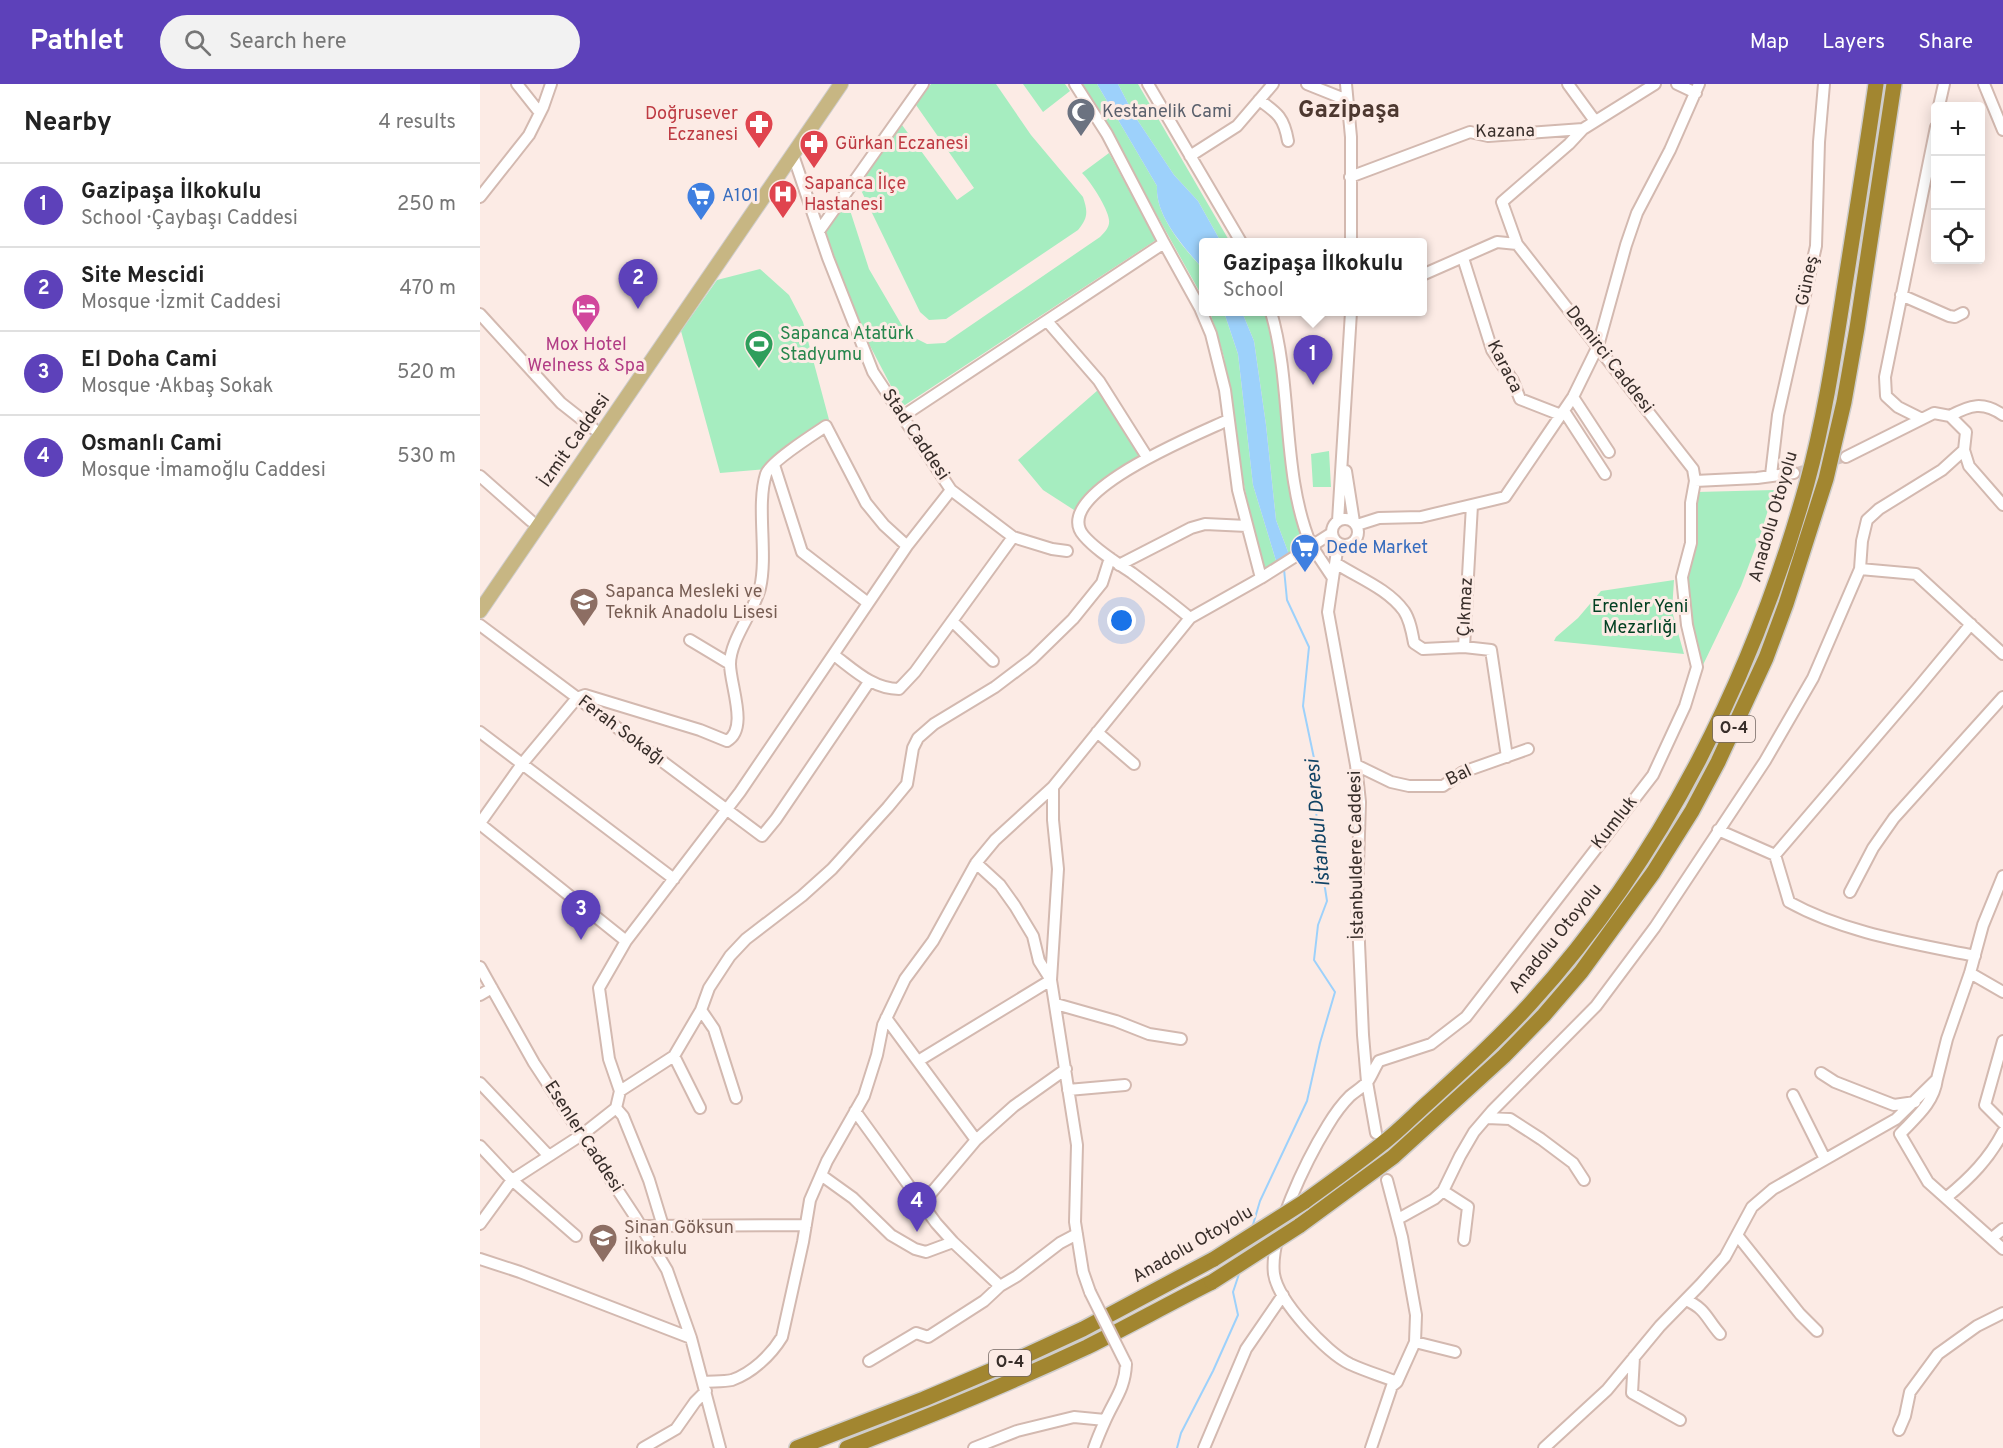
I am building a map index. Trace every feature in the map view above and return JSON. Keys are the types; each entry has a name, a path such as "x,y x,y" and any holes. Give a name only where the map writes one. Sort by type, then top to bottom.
{"highway":[{"name":"Anadolu Otoyolu","path":"792,1448 804,1446 924,1399 1083,1329 1214,1259 1304,1202 1384,1142 1491,1044 1531,1003 1601,916 1632,873 1704,753 1771,598 1808,481 1827,395 1876,84"},
{"name":"Anadolu Otoyolu","path":"847,1448 936,1414 1089,1346 1212,1282 1299,1226 1393,1157 1504,1056 1581,972 1653,873 1692,811 1770,647 1786,604 1826,479 1844,402 1894,84"}],"main road":[{"name":"İzmit Caddesi","path":"480,595 830,84"},
{"name":"İzmit Caddesi","path":"480,611 841,84"}],"street":[{"path":"517,84 540,113"},
{"path":"480,196 529,135 551,84"},
{"path":"819,231 923,84"},
{"path":"1075,84 1107,134 1199,306"},
{"path":"1148,84 1238,238"},
{"path":"1190,156 1238,126 1273,84"},
{"path":"1307,84 1347,100"},
{"path":"1346,84 1351,137 1351,238"},
{"path":"1568,84 1595,122"},
{"name":"Kazana","path":"1350,177 1470,132 1488,136 1583,129 1655,84"},
{"path":"1357,527 1379,518 1421,517 1505,497 1574,397 1598,346 1637,213 1670,150 1697,88 1677,84"},
{"name":"Güneş","path":"1771,476 1778,415 1816,246 1819,142 1824,84"},
{"path":"1940,102 1944,84"},
{"path":"1984,84 2003,130"},
{"path":"1259,100 1278,114 1286,126 1288,141"},
{"name":"Demirci Caddesi","path":"1583,129 1502,202 1518,244 1693,469 1695,481"},
{"path":"1922,419 1898,407 1886,396 1885,377 1931,147"},
{"name":"Stad Caddesi","path":"793,155 828,258 873,372 951,490 1013,537 1052,549 1067,551"},
{"path":"1427,273 1497,242 1518,244"},
{"path":"903,416 1164,243"},
{"name":"Karaca","path":"1463,258 1492,350 1513,381 1520,399 1563,413"},
{"path":"1901,295 1949,316 1955,317 1963,313"},
{"path":"480,314 561,403 594,429"},
{"path":"1204,316 1212,334 1221,368 1238,490 1261,578"},
{"path":"1272,316 1279,339 1293,475 1310,549 1333,578"},
{"path":"1338,521 1351,316"},
{"path":"1047,321 1099,381 1147,458"},
{"path":"1574,397 1609,452"},
{"path":"1950,416 1966,407 1977,405 1996,410 2003,415"},
{"path":"1563,413 1605,474"},
{"path":"1846,458 1934,413 1950,416 1966,432 1964,450 1969,466 2003,506"},
{"path":"1190,618 1083,535 1078,523 1081,508 1093,494 1147,458 1228,420"},
{"path":"626,941 480,824 522,764 576,698 585,695 700,730 727,741 734,737 738,728 730,664 731,654 755,605 761,587 763,496 767,472 826,426 866,503 884,525 907,546"},
{"path":"1398,1219 1434,1199 1443,1191 1474,1132 1596,1006 1655,927 1765,761 1813,678 1860,569 1862,541 1867,520 1879,509 1942,470 1964,450"},
{"path":"643,1448 676,1429 704,1387 732,1380 753,1368 774,1351 782,1337 810,1200 864,1096 886,1018 905,980 933,941 976,862 995,840 1053,787 1190,618 1310,549 1335,539 1351,544 1357,527 1342,453"},
{"path":"774,465 802,552 868,603"},
{"path":"1695,481 1794,473"},
{"path":"480,476 531,520"},
{"name":"Kumluk","path":"1282,1295 1274,1276 1275,1248 1297,1183 1329,1123 1350,1096 1367,1082 1379,1060 1431,1044 1466,1017 1653,775 1685,706 1697,667 1687,625 1682,577 1691,543 1691,503 1695,481"},
{"path":"481,1218 512,1180 583,1134 616,1108 620,1091 609,1059 599,988 626,941 726,810 907,546 951,490"},
{"name":"Çıkmaz","path":"1472,505 1464,647 1491,650 1507,757"},
{"path":"1335,539 1332,528 1338,521 1346,518 1357,527"},
{"path":"620,1091 674,1056 701,1010 709,988 730,956 746,939 832,869 907,784 912,766 913,748 918,738 934,724 995,687 1032,659 1073,619 1102,583 1115,561 1191,528 1206,524 1247,526"},
{"path":"834,655 869,682 889,689 899,689 915,672 1013,537"},
{"name":"İstanbuldere Caddesi","path":"1335,539 1328,612 1356,765 1360,802 1357,897 1363,1035 1367,1082 1376,1133"},
{"name":"İstanbuldere Caddesi","path":"1333,578 1337,564 1351,544"},
{"path":"1337,564 1382,590 1404,611 1410,624 1414,643 1423,648 1464,647"},
{"path":"1860,569 1916,574 2003,654"},
{"path":"952,621 993,661"},
{"path":"1775,855 1971,624"},
{"name":"Ferah Sokağı","path":"480,625 762,836 869,682"},
{"path":"690,640 730,664"},
{"path":"1850,892 1873,848 1894,818 2003,697"},
{"path":"480,732 674,879"},
{"path":"1097,732 1134,764"},
{"name":"Bal","path":"1356,765 1391,782 1409,786 1443,786 1463,772 1528,749"},
{"path":"1053,787 1053,820 1058,869 1051,980 1077,1144 1075,1222 1083,1272 1090,1292 1126,1364 1125,1380 1121,1392 1105,1420 1094,1448"},
{"path":"1718,830 1775,855 1789,902 1812,915 1893,939 1975,956"},
{"path":"976,862 1000,885 1015,906 1033,936 1039,961 1051,980"},
{"path":"2002,881 1983,925 1970,973 1947,1039 1936,1092 1926,1107 1900,1134 1928,1182 2003,1249"},
{"name":"Esenler Caddesi","path":"480,966 534,1063 583,1134 667,1270 691,1338 720,1448"},
{"path":"1970,973 2003,992"},
{"path":"918,1061 1051,980"},
{"path":"480,995 492,988"},
{"path":"1056,1004 1116,1021 1149,1034 1181,1039"},
{"path":"701,1010 714,1029 736,1098"},
{"path":"886,1018 976,1140"},
{"path":"2003,1041 1984,1105 2003,1123"},
{"path":"674,1056 700,1108"},
{"path":"922,1204 976,1140 1014,1106 1066,1069"},
{"path":"1821,1073 1835,1082 1894,1105 1915,1102"},
{"path":"1544,1448 1607,1390 1659,1326 1725,1257 1752,1207 1773,1189 1896,1119 1937,1079"},
{"path":"480,1083 548,1155"},
{"path":"1068,1090 1125,1084"},
{"path":"1793,1095 1825,1159"},
{"path":"616,1108 623,1116 649,1180 663,1226"},
{"path":"855,1111 922,1204 953,1242 1000,1286"},
{"path":"1487,1118 1510,1119 1541,1138 1573,1163 1584,1180"},
{"path":"1947,1197 1979,1168 2003,1132"},
{"path":"480,1146 512,1180 576,1236"},
{"path":"821,1175 853,1198 891,1235 915,1249 926,1252 953,1242"},
{"path":"1371,1448 1392,1386 1397,1382 1415,1342 1416,1315 1398,1219 1387,1180"},
{"path":"1443,1191 1468,1207 1464,1240"},
{"path":"641,1226 806,1225"},
{"path":"1992,1238 2003,1229"},
{"path":"869,1361 916,1333 928,1337 984,1301 1000,1286 1060,1243 1077,1234"},
{"path":"1737,1234 1800,1314 1817,1331"},
{"path":"480,1259 520,1272 691,1338"},
{"path":"1204,1448 1246,1349 1282,1295 1303,1323 1333,1352 1349,1363 1397,1382"},
{"path":"1686,1300 1704,1311 1709,1322 1720,1334"},
{"path":"1899,1430 1905,1416 1910,1392 1938,1354 1977,1326 2003,1312"},
{"path":"1415,1342 1455,1352"},
{"path":"1634,1357 1632,1393 1680,1420"},
{"path":"975,1448 1017,1431 1074,1417 1105,1420"}],"green space":[{"path":"931,84 996,84 1031,135 1083,197 1086,211 1084,222 1078,230 946,319 929,320 920,312 858,184 902,125 957,200 974,188 916,105"},
{"path":"1023,84 1065,84 1070,91 1043,112"},
{"path":"1080,84 1097,84 1157,186 1161,209 1166,220 1199,264 1199,291 1098,109"},
{"path":"1118,84 1138,84 1228,238 1219,238 1198,201 1174,175 1134,115"},
{"path":"1109,153 1156,240 902,407 857,321 824,234 847,201 869,269 907,334 927,344 945,343 1104,233 1109,225 1108,215 1098,195 1082,173"},
{"path":"760,269 789,295 803,322 832,431 768,469 720,473 681,331 717,280"},
{"path":"1211,316 1225,316 1238,354 1253,485 1277,564 1262,572 1233,431 1224,357"},
{"path":"1244,316 1273,316 1280,328 1302,544 1290,557 1276,520 1254,341"},
{"path":"1098,390 1140,457 1089,495 1074,510 1043,490 1018,460"},
{"path":"1329,451 1331,487 1313,487 1311,454"},
{"path":"1774,490 1741,586 1702,667 1689,623 1685,577 1694,538 1697,492"},
{"name":"Erenler Yeni Mezarlığı","path":"1674,580 1672,611 1684,654 1554,641 1601,591"}],"water":[{"path":"1097,84 1118,84 1134,115 1174,175 1198,201 1219,238 1199,238 1199,264 1166,220 1161,209 1157,186"},
{"path":"1225,316 1244,316 1254,341 1276,520 1290,557 1277,564 1253,485 1238,354"}],"waterway":[{"name":"İstanbul Deresi","path":"1252,1228 1260,1201 1307,1101 1320,1043 1335,992 1314,960 1318,925 1327,901 1317,837 1315,763 1303,706 1309,647 1287,600 1284,569"},
{"name":"İstanbul Deresi","path":"1177,1448 1181,1433 1213,1371 1238,1315 1233,1292 1239,1274"}],"tunnel":[{"path":"1794,473 1846,457"}],"place":[{"name":"Kestanelik Cami","path":"1081,138"},
{"name":"Doğrusever Eczanesi","path":"759,150"},
{"name":"Gürkan Eczanesi","path":"814,170"},
{"name":"Sapanca İlçe Hastanesi","path":"783,220"},
{"name":"A101","path":"701,222"},
{"name":"Site Mescidi","path":"638,309"},
{"name":"Mox Hotel Welness & Spa","path":"586,334"},
{"name":"Sapanca Atatürk Stadyumu","path":"759,370"},
{"name":"Gazipaşa İlkokulu","path":"1313,385"},
{"name":"Dede Market","path":"1305,574"},
{"name":"Sapanca Mesleki ve Teknik Anadolu Lisesi","path":"584,628"},
{"name":"El Doha Cami","path":"581,940"},
{"name":"Osmanlı Cami","path":"917,1232"},
{"name":"Sinan Göksun İlkokulu","path":"603,1264"}],"district":[{"name":"Gazipaşa","path":"1349,111"}]}
